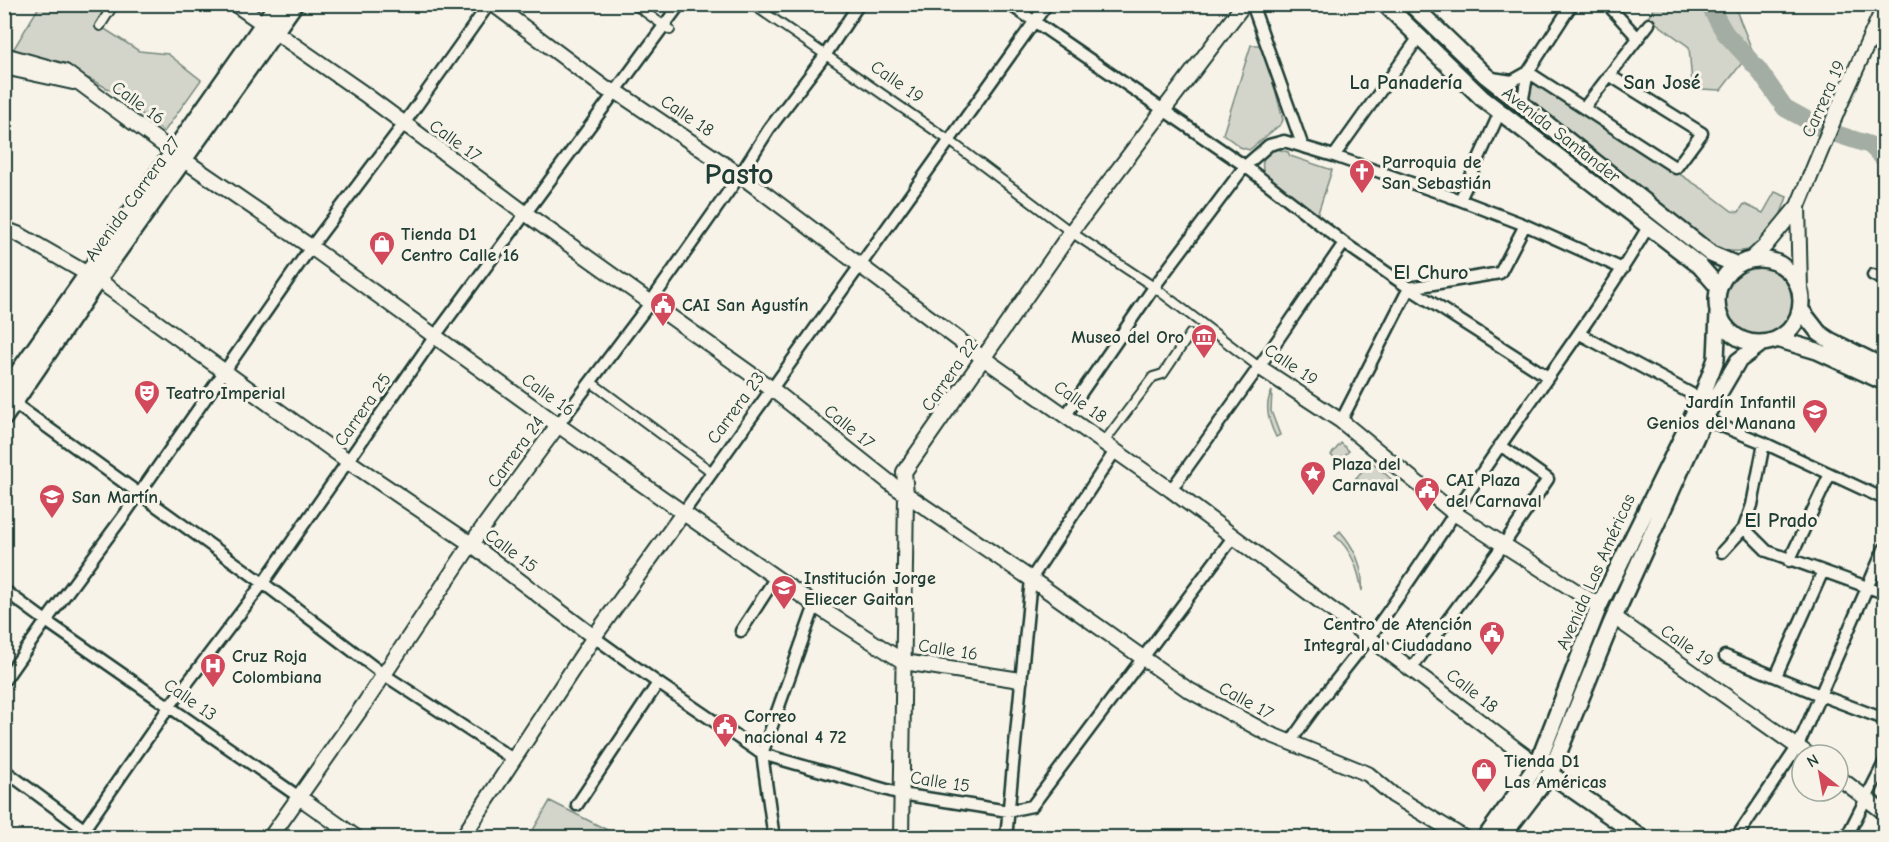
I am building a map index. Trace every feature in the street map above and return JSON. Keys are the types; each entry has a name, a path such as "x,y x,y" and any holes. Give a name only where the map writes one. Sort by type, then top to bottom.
{"main road":[{"name":"Avenida Carrera 27","path":"4,418 8,397 178,155 277,4"},
{"name":"Avenida Carrera 27","path":"178,155 276,34 295,4"},
{"name":"Avenida Santander","path":"1385,4 1500,112 1700,266 1719,288"},
{"name":"Avenida Santander","path":"1411,4 1485,75 1527,111 1711,254 1743,262"},
{"path":"1763,259 1775,261 1786,268 1800,288 1801,310 1792,327 1777,339 1762,343 1748,342 1734,336 1718,313 1719,288 1726,275 1743,262 1763,259"},
{"path":"1801,310 1819,333 1884,367"},
{"name":"Avenida Las Américas","path":"1485,837 1537,765 1599,606 1701,399 1716,358 1718,313"},
{"path":"1777,339 1817,351 1884,382"},
{"name":"Avenida Las Américas","path":"1501,837 1550,774 1614,617 1704,419 1738,362 1762,343"},
{"name":"Calle 18","path":"1550,774 1642,837"}],"street":[{"path":"100,26 114,4"},
{"name":"Calle 17","path":"235,4 363,93 403,125 772,389 906,494 1187,689 1267,733 1368,774 1393,795 1464,837"},
{"path":"4,681 312,247 491,4"},
{"name":"Calle 18","path":"491,4 606,89 617,92 740,175 983,358 1234,536 1550,774"},
{"path":"634,4 667,28"},
{"name":"Carrera 25","path":"81,833 169,707 263,583 435,336 525,213 667,28 680,4"},
{"name":"Calle 19","path":"752,4 950,141 1071,232 1154,287 1259,367 1341,421 1454,513 1599,606 1794,743"},
{"name":"Carrera 24","path":"270,837 471,544 650,303 740,175 769,129 826,54 859,4"},
{"path":"1010,4 1245,166 1344,243 1409,288 1548,377"},
{"name":"Carrera 23","path":"462,837 594,637 1047,4"},
{"name":"Carrera 22","path":"901,837 906,494 904,472 1071,232 1244,4"},
{"path":"1252,4 1303,147"},
{"path":"1527,111 1522,98 1528,72 1572,4"},
{"path":"1607,4 1638,38"},
{"name":"Carrera 19","path":"1743,262 1765,246 1798,206 1884,7"},
{"path":"1584,108 1649,24"},
{"path":"1334,156 1419,37"},
{"path":"1870,41 1884,48"},
{"name":"Calle 16","path":"4,55 65,72 178,155 312,247 683,513 815,605 904,662 1020,680"},
{"name":"Calle 16","path":"4,67 81,84"},
{"path":"1485,75 1512,81 1528,72"},
{"path":"1528,72 1676,168 1702,133 1609,75"},
{"path":"1460,200 1500,112"},
{"path":"1066,415 1154,287 1245,166 1269,145 1284,141 1460,200 1524,225 1623,269"},
{"name":"Carrera 19","path":"1798,206 1800,288"},
{"path":"1409,288 1500,273 1524,225"},
{"path":"1290,743 1318,701 1369,638 1500,445 1580,334 1648,227"},
{"name":"Calle 15","path":"4,229 21,235 92,278 348,461 471,544 594,637 762,754 901,794 1008,811 1032,806 1143,658"},
{"path":"1171,490 1344,243"},
{"path":"1873,275 1884,280"},
{"path":"1341,421 1409,288"},
{"path":"1006,837 1031,579 1109,446 1153,377 1163,374 1190,334"},
{"path":"1580,334 1701,399"},
{"path":"591,382 712,472"},
{"path":"8,397 263,583 383,674 513,759"},
{"path":"1704,419 1764,443 1884,499"},
{"path":"1722,552 1744,528 1752,504 1764,443"},
{"path":"1411,669 1504,544 1548,478 1500,445"},
{"path":"1789,561 1830,474"},
{"path":"1744,528 1767,551 1789,561 1884,593"},
{"path":"1143,658 1234,536"},
{"path":"1799,743 1869,588 1884,549"},
{"path":"1776,676 1823,571"},
{"path":"741,631 776,577"},
{"name":"Calle 13","path":"4,590 357,837"},
{"path":"774,837 762,754 815,605"},
{"path":"1725,656 1884,719"},
{"path":"577,805 658,683"},
{"path":"1736,837 1790,758"},
{"path":"1846,837 1884,763"},
{"path":"4,770 81,833 96,837"},
{"path":"1850,786 1884,812"}],"shaded area":[{"path":"40,5 105,5 114,11 103,28 139,51 168,54 201,80 164,132 116,93 90,79 13,50"},
{"path":"1396,5 1399,5 1509,104 1728,263 1716,279 1713,268 1706,259 1475,79"},
{"path":"1656,5 1734,5 1752,50 1721,90 1700,89 1692,83 1689,47 1648,17"},
{"path":"1251,45 1259,45 1266,53 1283,120 1249,150 1240,147 1223,134"},
{"path":"1530,78 1703,189 1732,211 1739,212 1744,204 1763,213 1775,192 1787,197 1776,225 1761,244 1752,249 1727,251 1711,247 1524,98"},
{"path":"1277,149 1288,152 1290,156 1332,170 1317,216 1264,174 1264,158 1269,152"},
{"path":"1759,260 1775,263 1788,272 1797,285 1800,301 1797,317 1788,330 1775,339 1759,342 1743,339 1730,330 1721,317 1718,301 1721,285 1730,272 1743,263"},
{"path":"1272,391 1271,411 1280,435 1276,437 1267,408"},
{"path":"1341,443 1349,451 1338,462 1331,455"},
{"path":"1371,461 1391,479 1387,483 1371,483 1355,479"},
{"path":"1340,531 1350,544 1357,559 1362,574 1362,591 1353,560 1346,547 1335,536"},
{"path":"550,801 621,837 529,837"}],"waterway":[{"path":"1707,4 1725,33 1758,69 1785,108 1827,131 1870,145 1884,159"}],"place":[{"name":"Parroquia de San Sebastián","path":"1362,195"},
{"name":"Tienda D1 Centro Calle 16","path":"382,267"},
{"name":"CAI San Agustín","path":"663,328"},
{"name":"Museo del Oro","path":"1204,360"},
{"name":"Teatro Imperial","path":"147,416"},
{"name":"Jardín Infantil Genios del Manana","path":"1815,435"},
{"name":"Plaza del Carnaval","path":"1313,497"},
{"name":"CAI Plaza del Carnaval","path":"1427,513"},
{"name":"San Martín","path":"52,520"},
{"name":"Institución Jorge Eliecer Gaitan","path":"784,611"},
{"name":"Centro de Atención Integral al Ciudadano","path":"1492,657"},
{"name":"Cruz Roja Colombiana","path":"213,689"},
{"name":"Correo nacional 4 72","path":"725,749"},
{"name":"Tienda D1 Las Américas","path":"1484,794"}],"district":[{"name":"La Panadería","path":"1406,82"},
{"name":"San José","path":"1662,82"},
{"name":"Pasto","path":"739,174"},
{"name":"El Churo","path":"1431,272"},
{"name":"El Prado","path":"1781,520"}]}
